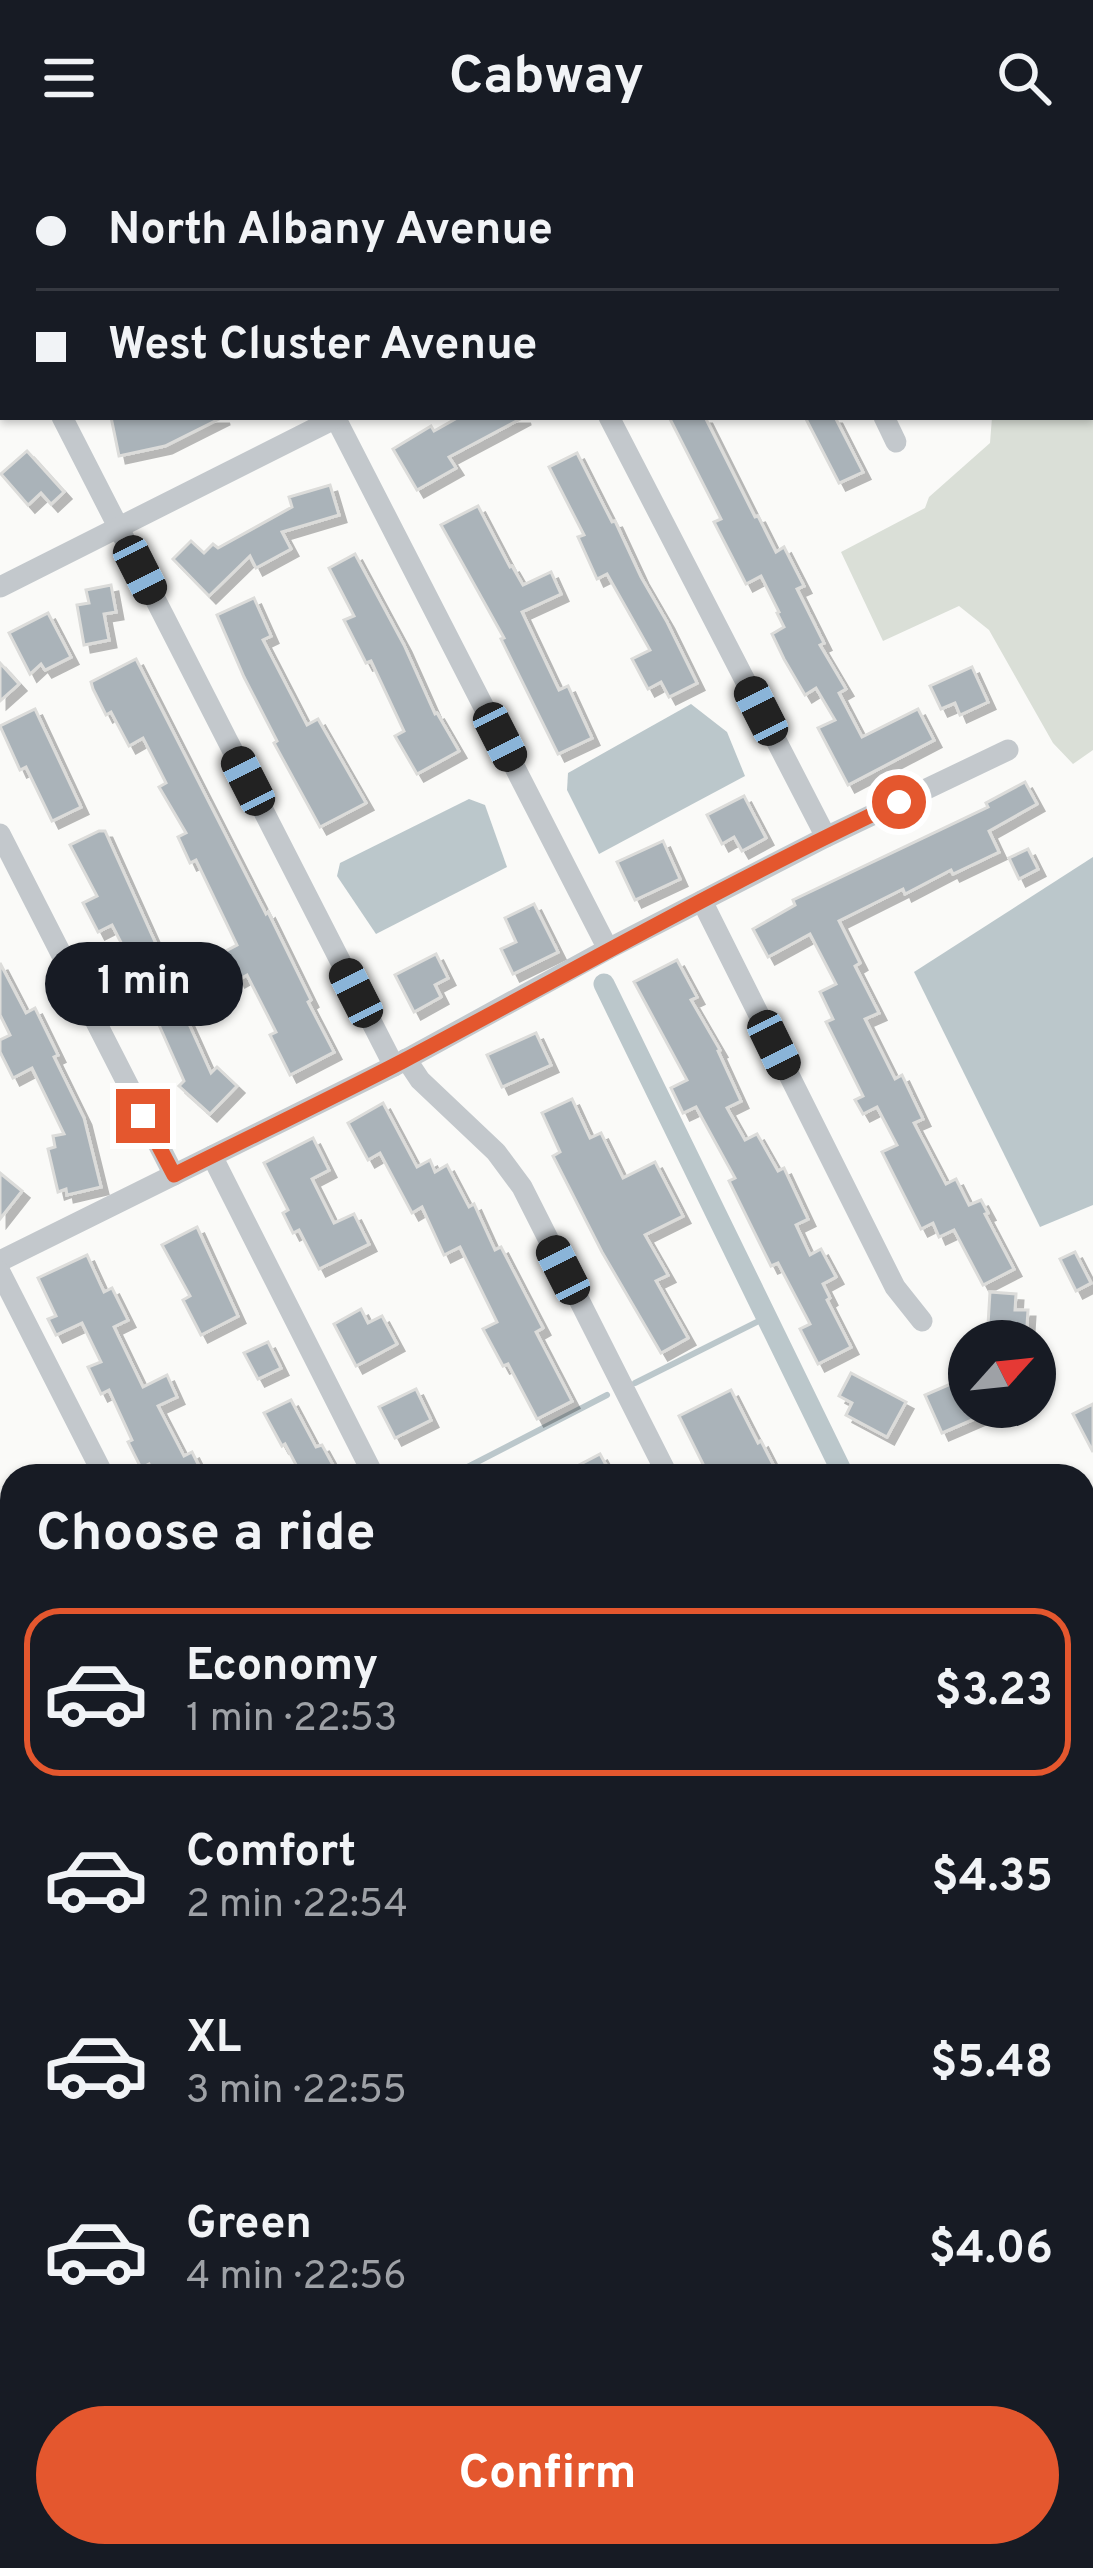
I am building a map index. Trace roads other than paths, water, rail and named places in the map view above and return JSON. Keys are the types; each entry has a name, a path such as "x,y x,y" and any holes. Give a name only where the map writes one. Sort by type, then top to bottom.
{"street":[{"path":"64,420 400,1062 496,1152 522,1187 662,1464"},
{"path":"0,587 330,420"},
{"path":"338,420 608,950"},
{"path":"611,420 826,837"},
{"path":"885,420 896,442"},
{"path":"0,1261 400,1062 826,837 1008,750"},
{"path":"0,834 174,1175"},
{"path":"703,901 895,1287 922,1322"},
{"path":"212,1156 368,1464"},
{"path":"0,1272 98,1464"}],"waterway":[{"path":"604,984 838,1464"},
{"path":"635,1383 765,1318"},
{"path":"473,1464 607,1395"}]}
